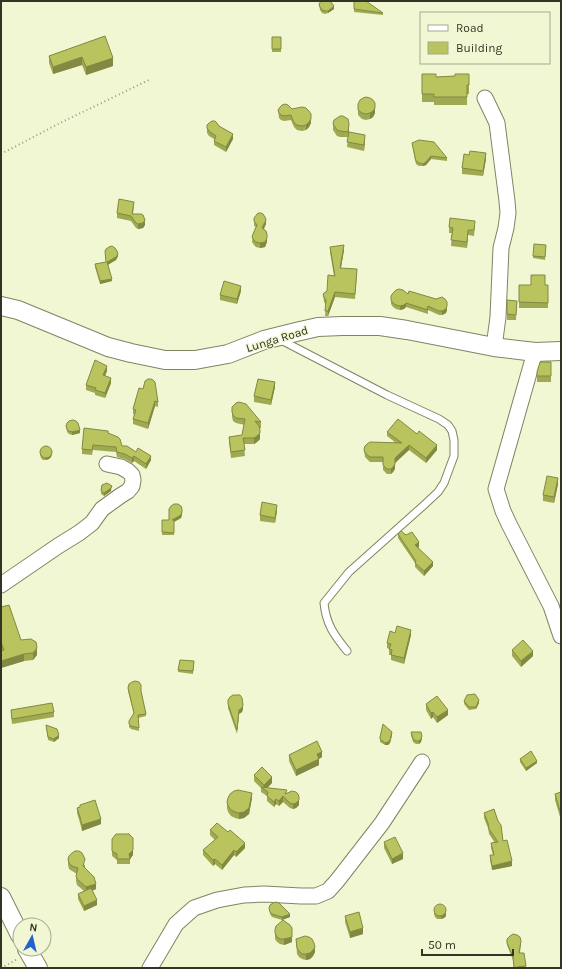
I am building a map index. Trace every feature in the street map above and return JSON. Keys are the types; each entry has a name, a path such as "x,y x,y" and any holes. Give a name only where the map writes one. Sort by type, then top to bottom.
{"street":[{"path":"485,98 498,123 508,213 501,248 498,317 494,347"},
{"name":"Lunga Road","path":"1,306 18,310 108,346 131,353 165,360 195,360 228,354 276,337 318,327 342,326 380,326 494,347 535,352 561,351"},
{"path":"535,352 496,489 509,524 551,606 561,636"},
{"path":"1,585 58,546 79,534 92,523 102,509 128,491 132,486 132,475 125,469 107,464"},
{"path":"150,968 176,924 194,908 217,900 244,895 264,894 316,896 328,891 342,876 382,823 422,762"},
{"path":"1,897 12,918"},
{"path":"32,957 38,968"}],"lane":[{"path":"276,337 387,396 439,419 448,425 452,431 454,440 454,456 444,483 438,492 349,572 324,603 325,613 334,634 347,651"}],"path":[{"path":"1,154 60,123 151,79"}],"building":[{"path":"321,1 330,1 334,6 328,11 322,10 319,4"},
{"path":"354,1 366,1 383,13 354,9"},
{"path":"105,36 113,58 86,67 82,57 53,67 49,56"},
{"path":"272,37 281,37 281,49 272,49"},
{"path":"422,74 436,74 436,77 455,76 455,74 469,74 467,97 434,97 434,94 422,94"},
{"path":"366,97 373,100 375,103 375,108 370,113 366,114 358,110 358,104 360,100"},
{"path":"285,104 292,109 302,107 306,108 311,114 311,119 306,125 297,125 294,123 291,115 284,116 279,113 278,110 280,107"},
{"path":"340,116 348,119 348,132 337,130 333,124 334,120"},
{"path":"212,121 215,121 219,126 233,134 226,147 214,141 216,136 207,128 207,125"},
{"path":"349,132 365,135 364,145 347,142"},
{"path":"419,140 434,142 447,158 431,156 423,164 419,163 416,161 412,143"},
{"path":"470,151 486,153 483,171 462,168 464,154 469,155"},
{"path":"119,199 134,202 132,214 143,215 145,220 143,223 138,224 131,216 117,213"},
{"path":"258,213 263,214 265,217 266,220 262,228 267,234 265,242 260,243 256,242 252,237 257,225 254,218"},
{"path":"450,218 475,221 474,230 468,230 467,242 451,240 453,228 449,227"},
{"path":"534,244 546,245 545,257 533,256"},
{"path":"344,245 340,268 357,269 355,294 335,292 328,311 325,311 326,300 323,294 327,291 328,275 335,276 330,247"},
{"path":"112,246 118,254 116,257 107,262 112,279 100,281 95,264 106,262 105,251"},
{"path":"531,275 545,275 545,285 548,285 548,303 519,302 519,285 531,285"},
{"path":"224,281 241,286 237,299 220,295"},
{"path":"399,289 408,294 409,291 436,299 442,297 447,302 446,309 439,311 428,306 428,310 406,303 400,306 396,305 391,300 391,296 396,290"},
{"path":"507,300 517,301 516,315 507,314"},
{"path":"95,360 107,366 103,375 111,378 105,393 86,385"},
{"path":"540,362 551,362 551,376 537,376"},
{"path":"148,379 155,382 158,402 155,401 148,423 133,419 136,410 133,409 139,388 143,389 145,381"},
{"path":"258,379 275,382 271,400 254,396"},
{"path":"239,402 246,404 261,422 255,421 259,426 260,433 254,438 243,438 245,450 231,452 229,437 242,435 245,419 236,418 233,415 232,407"},
{"path":"398,419 417,434 419,431 437,445 426,458 409,445 395,458 395,464 393,467 391,469 387,469 383,465 383,457 370,457 365,453 364,449 370,442 402,443 387,432"},
{"path":"73,420 78,423 80,430 72,432 67,429 67,423"},
{"path":"84,428 108,431 108,433 120,439 122,446 127,446 136,452 138,448 151,456 146,464 134,456 132,458 117,452 116,447 93,445 92,450 82,449"},
{"path":"46,446 50,448 52,452 50,456 46,458 42,456 40,452 42,448"},
{"path":"547,476 558,478 554,497 543,495"},
{"path":"107,483 112,486 104,493 101,491 102,485"},
{"path":"262,502 277,505 275,518 260,515"},
{"path":"174,504 181,506 182,512 181,515 172,520 174,520 174,533 162,532 162,520 169,520 169,509"},
{"path":"401,531 406,535 412,532 419,542 415,545 433,562 424,571 415,563 416,561 398,534"},
{"path":"9,605 21,640 31,639 36,642 37,648 33,653 24,654 1,661 1,651 4,650 1,642 1,607"},
{"path":"397,626 411,630 404,658 391,655 392,650 389,649 391,644 387,643 390,631 395,633"},
{"path":"523,640 533,651 521,661 512,650"},
{"path":"180,660 194,661 193,671 178,670"},
{"path":"135,681 139,682 141,685 146,714 138,715 139,728 129,724 129,721 134,713 128,688 129,684"},
{"path":"475,694 479,700 476,707 469,707 464,701 467,695"},
{"path":"233,695 240,695 243,705 239,710 237,730 228,704 228,700"},
{"path":"437,696 448,710 437,717 433,712 431,713 426,704"},
{"path":"52,703 54,712 12,719 11,710"},
{"path":"383,724 392,732 390,740 385,743 380,739"},
{"path":"46,725 57,729 59,735 54,739 48,737"},
{"path":"411,732 421,732 421,739 416,741 413,739"},
{"path":"317,741 322,752 317,754 319,759 296,770 289,755"},
{"path":"531,751 537,761 526,768 520,759"},
{"path":"262,767 272,777 264,785 254,775"},
{"path":"261,787 287,790 285,794 292,791 296,792 299,800 293,804 283,796 279,801 276,799 274,802 267,796 268,792"},
{"path":"238,790 252,793 249,808 244,812 239,813 231,810 227,802 230,794"},
{"path":"561,792 561,811 560,811 555,794"},
{"path":"95,800 101,819 82,825 77,808 80,807 80,805"},
{"path":"494,809 501,825 503,841 507,840 512,861 492,866 490,855 494,855 491,843 498,842 489,829 484,813"},
{"path":"217,823 228,832 230,830 245,843 236,852 234,850 222,865 215,859 213,860 203,850 218,837 210,830"},
{"path":"116,834 129,834 133,838 133,850 129,854 130,859 117,859 117,854 112,851 112,839"},
{"path":"395,837 403,853 392,859 384,842"},
{"path":"75,851 82,853 85,859 83,866 94,877 96,884 86,887 77,879 76,876 78,868 72,866 68,859 69,856"},
{"path":"91,888 97,900 84,906 78,894"},
{"path":"276,902 290,914 282,917 272,914 269,908 270,905"},
{"path":"438,904 442,904 446,910 442,916 438,916 434,912 434,908"},
{"path":"359,912 363,928 350,932 345,916"},
{"path":"283,920 292,928 292,937 280,939 277,937 275,930 276,926"},
{"path":"513,934 520,937 521,941 519,953 524,953 526,966 514,968 513,957 507,943 507,939"},
{"path":"305,936 312,939 315,947 310,953 302,954 297,948 296,939"}]}
